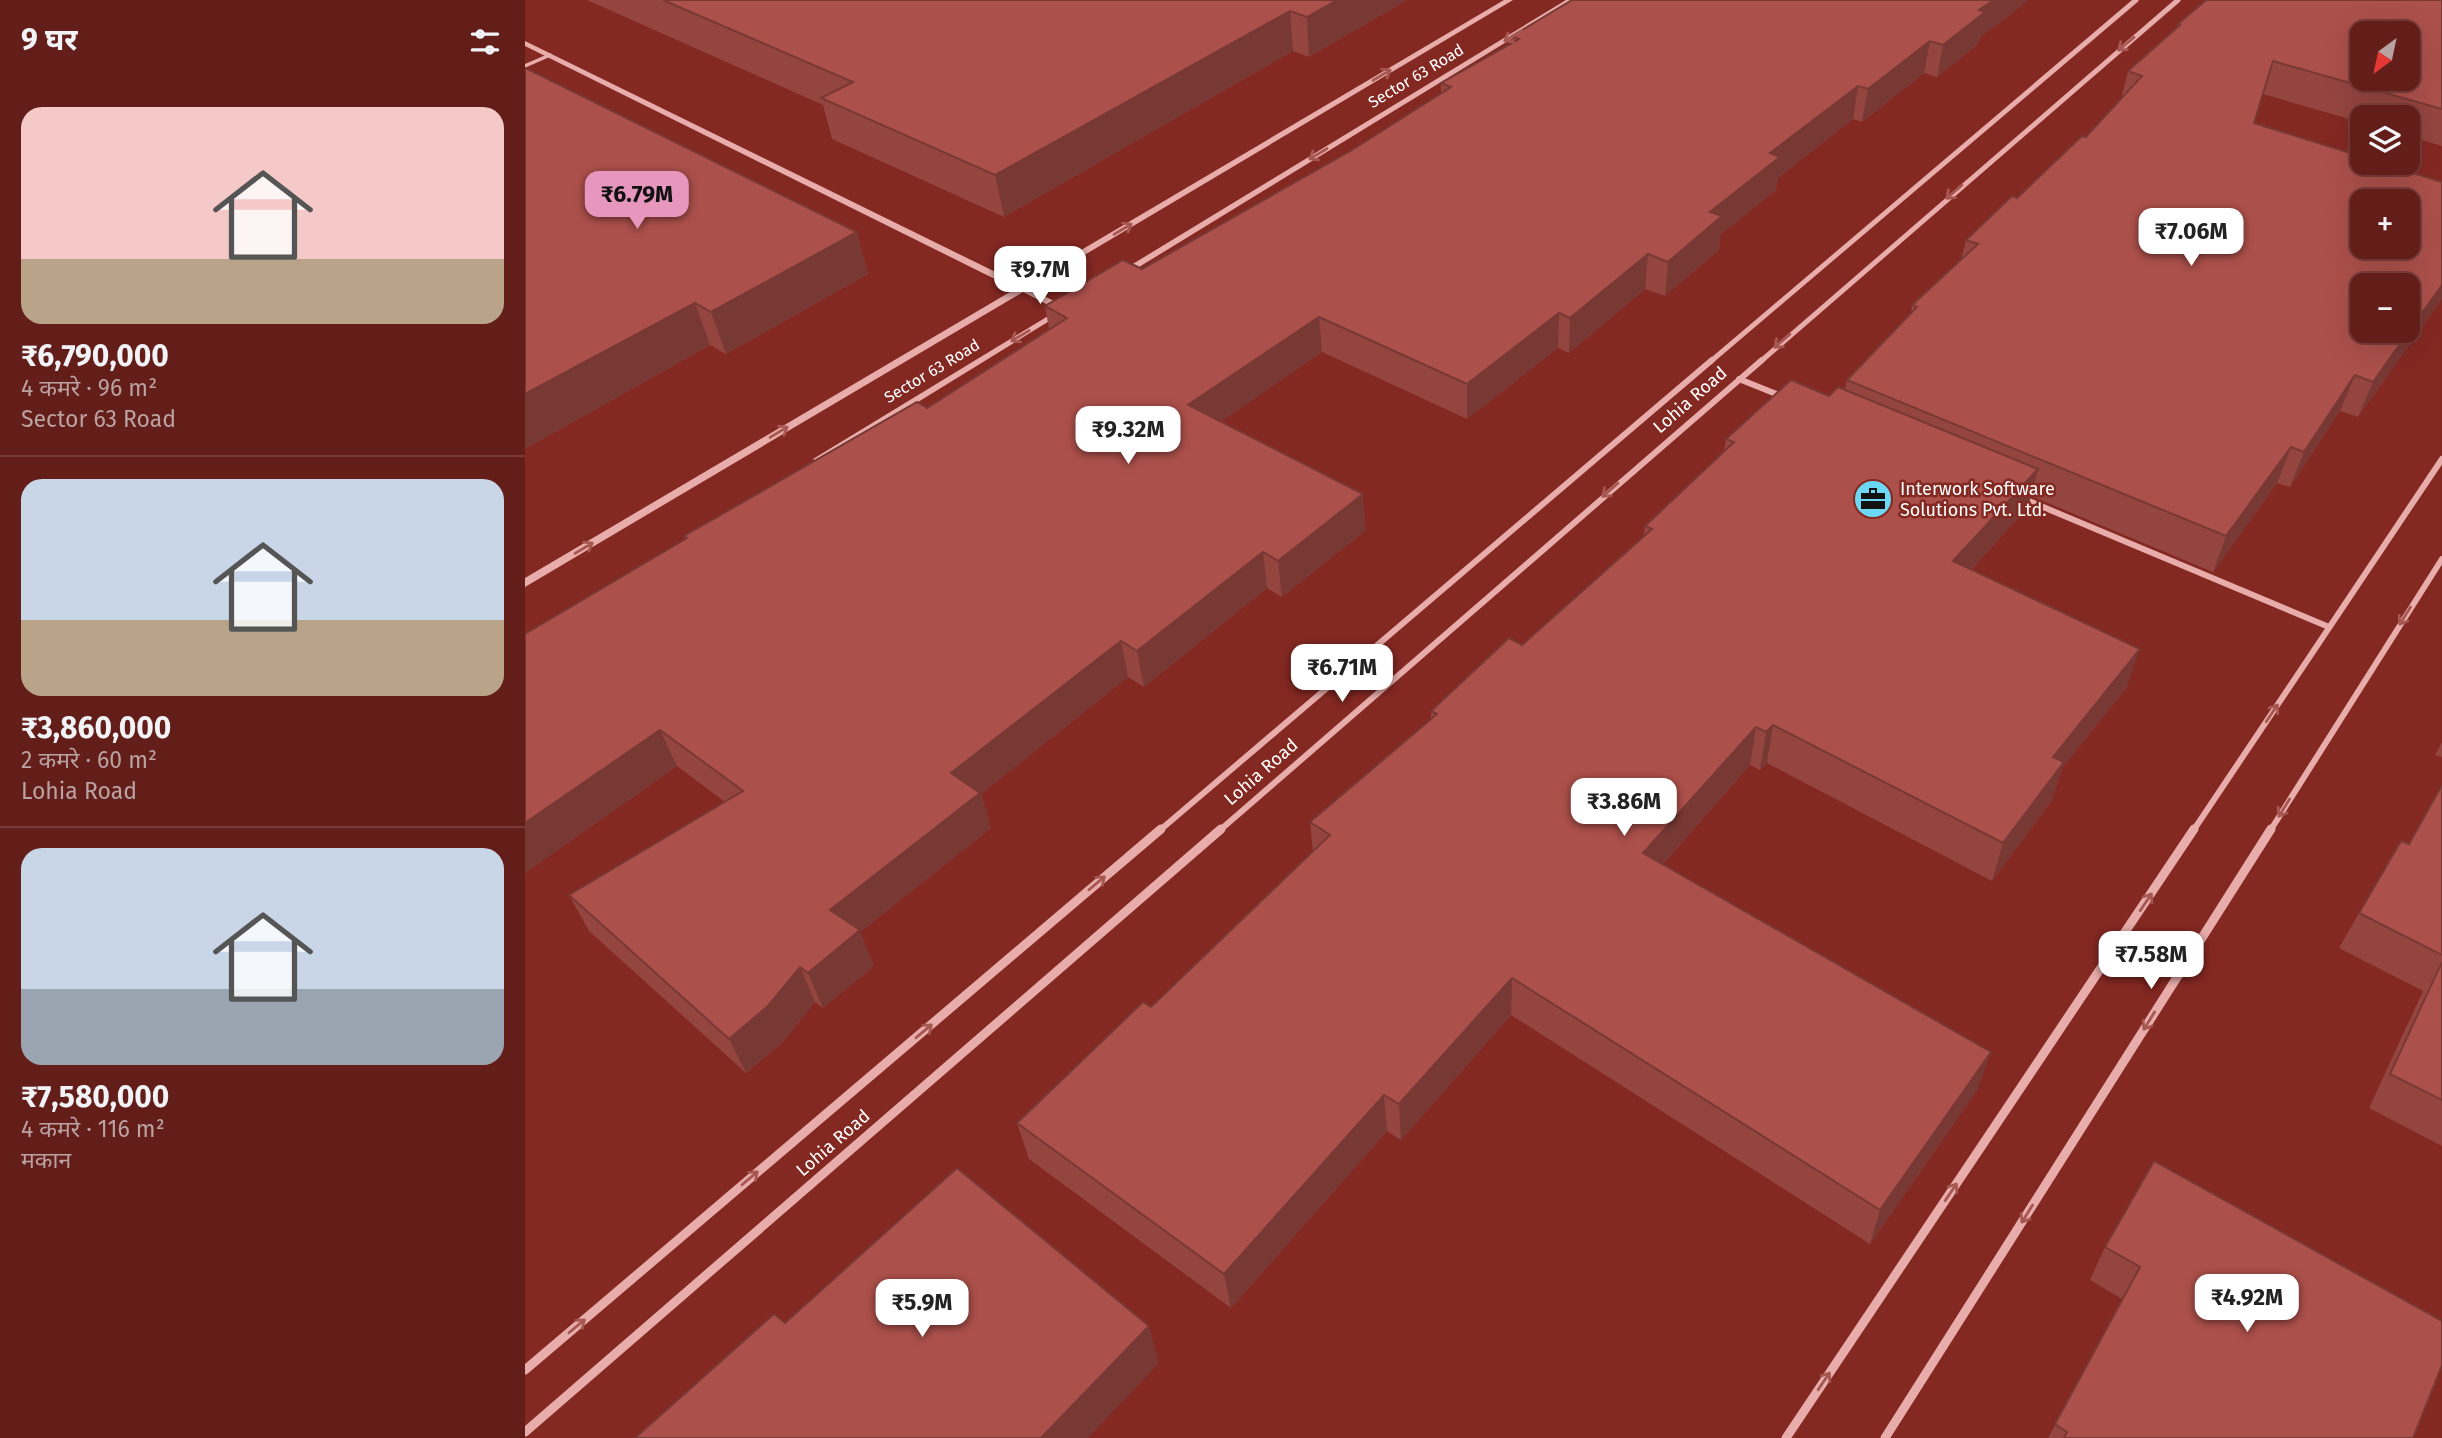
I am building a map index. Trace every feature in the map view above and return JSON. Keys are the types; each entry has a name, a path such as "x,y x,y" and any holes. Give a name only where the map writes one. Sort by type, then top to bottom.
{"street":[{"name":"Sector 63 Road","path":"525,583 1509,0"},
{"name":"Sector 63 Road","path":"1111,280 1571,0"},
{"name":"Lohia Road","path":"525,1370 2136,0"},
{"name":"Lohia Road","path":"525,1432 2178,0"},
{"path":"525,43 1064,309"},
{"name":"Sector 63 Road","path":"806,466 1076,302"},
{"path":"1739,379 1790,400"},
{"path":"1786,1438 2442,459"},
{"path":"2021,498 2329,627"},
{"path":"1885,1438 2442,559"}],"lane":[{"path":"525,66 550,55"}],"building":[{"path":"663,0 1337,0 1307,17 1290,11 995,175 821,98 853,82"},
{"path":"1572,0 1994,0 1979,10 1985,12 1943,45 1930,41 1868,89 1858,86 1770,153 1780,157 1710,212 1722,216 1668,262 1648,254 1570,318 1559,313 1467,384 1319,317 1188,405 1363,494 1278,561 1263,552 1137,651 1121,641 951,773 980,793 830,910 860,930 808,973 800,967 768,1006 729,1039 569,895 743,791 660,730 525,823 525,634 687,538 684,536 917,402 927,408 1067,318 1045,306 1123,260 1142,269 1352,150 1451,87 1441,83 1519,39 1512,36"},
{"path":"2206,0 2442,0 2442,109 2379,91 2420,91 2420,21 2350,21 2350,83 2273,61 2254,123 2350,153 2350,175 2420,175 2442,182 2442,285 2420,316 2420,273 2350,273 2350,343 2401,343 2373,382 2355,375 2304,452 2291,447 2226,536 1847,380 1917,307 1912,305 1978,244 1966,240 2012,196 2017,198 2082,136 2086,137 2142,76 2128,71 2180,25 2178,24"},
{"path":"525,68 857,232 711,312 695,303 525,394"},
{"path":"1791,380 1829,396 1838,387 2038,469 1953,561 2140,649 2053,757 2064,762 2003,843 1773,725 1766,732 1756,727 1643,853 1991,1052 1880,1210 1512,978 1399,1104 1384,1095 1224,1274 1017,1123 1143,1002 1151,1007 1330,835 1310,822 1437,714 1431,711 1509,638 1522,645 1652,529 1645,526 1734,442 1726,439"},
{"path":"2442,785 2442,955 2359,913 2401,841 2409,844"},
{"path":"2442,962 2442,1100 2390,1074"},
{"path":"2154,1161 2442,1321 2442,1365 2413,1438 2064,1438 2067,1432 2055,1424 2140,1267 2105,1247"},
{"path":"957,1168 1149,1326 1041,1438 635,1438 774,1314 785,1323"}],"place":[{"name":"Interwork Software Solutions Pvt. Ltd.","path":"1873,499"}]}
